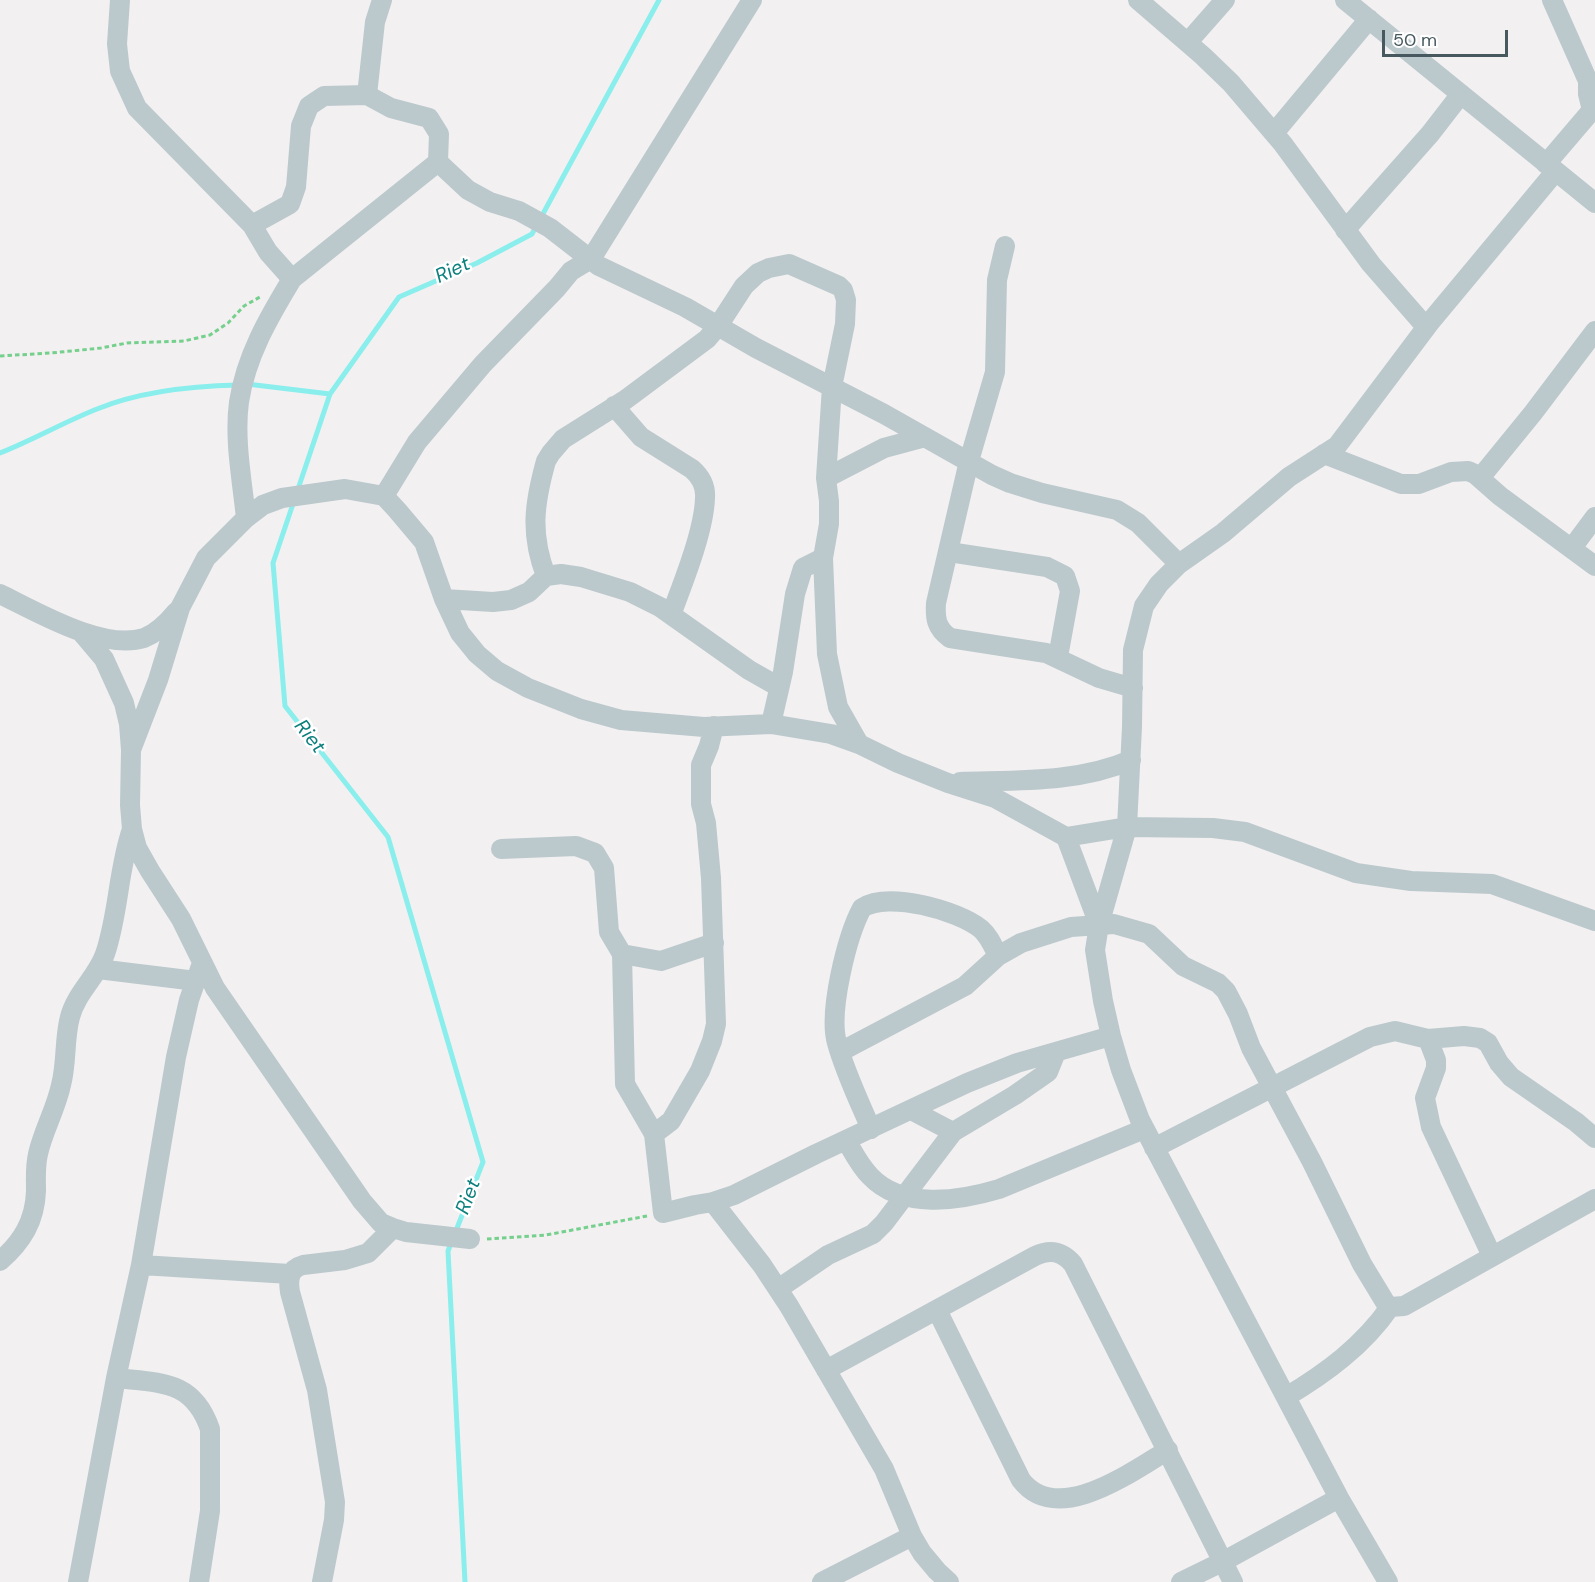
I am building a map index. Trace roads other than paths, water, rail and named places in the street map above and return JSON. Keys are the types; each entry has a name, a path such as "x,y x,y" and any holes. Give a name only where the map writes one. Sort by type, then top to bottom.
{"street":[{"path":"120,0 117,44 120,71 137,108 252,225 268,252 292,279"},
{"path":"367,95 375,22 382,0"},
{"path":"384,496 408,454 475,372 571,271 591,260 752,0"},
{"path":"1138,0 1188,42 1231,83 1274,133 1371,264 1426,327"},
{"path":"1188,42 1225,0"},
{"path":"1345,0 1595,203"},
{"path":"1388,1582 1339,1498 1144,1129 1130,1096 1111,1036 1095,950 1099,925 1127,827 1133,650 1144,606 1159,584 1179,564 1223,533 1289,477 1332,450 1346,435 1594,109 1588,94 1588,81 1552,0"},
{"path":"1274,133 1369,19"},
{"path":"1345,230 1430,134 1461,94"},
{"path":"252,225 290,204 296,187 301,126 309,106 324,96 367,95 391,108 429,118 439,134 438,162 468,190 550,228 599,266 686,307 756,348 1010,483 1042,493 1117,510 1138,523 1179,564"},
{"path":"246,518 238,444 239,404 249,364 264,326 292,279 438,162"},
{"path":"1005,246 997,280 995,372 969,461 935,615 939,627 945,634 958,640 1032,650 1058,657 1099,678 1132,688"},
{"path":"546,576 537,552 534,525 546,461 563,439 678,362 707,339 744,286 758,273 789,264 827,280 843,290 846,300 845,324 832,387 826,478 830,501 829,524 823,558 827,654 838,707 859,744"},
{"path":"1480,478 1595,331"},
{"path":"614,406 634,431 692,469 699,475 703,484 705,498 702,517 671,615"},
{"path":"826,478 884,448 925,437"},
{"path":"1324,454 1401,484 1419,484 1455,471 1468,471 1595,566"},
{"path":"131,750 158,680 180,608 206,558 262,505 282,498 345,489 384,496 424,542 444,599 460,633 477,654 497,671 528,687 598,715 673,725 771,724 810,730 859,744 948,783 995,798 1066,837 1127,827 1213,828 1245,832 1356,873 1411,881 1491,884 1595,921"},
{"path":"1572,548 1595,517"},
{"path":"949,552 1047,567 1065,576 1070,591 1058,657"},
{"path":"771,724 802,568 823,558"},
{"path":"444,599 493,602 511,600 529,592 546,576 569,574 642,597 749,670 779,687"},
{"path":"0,594 82,633 128,640 142,638 162,627 180,608"},
{"path":"82,633 104,659 118,687 129,724 130,805 132,829 137,848 181,919 199,972 215,988 362,1201 381,1222 406,1232 470,1239"},
{"path":"654,1134 670,1121 700,1071 716,1024 714,943 706,823 702,804 701,765 714,726"},
{"path":"948,783 1042,779 1107,770 1131,760"},
{"path":"0,1261 14,1249 31,1220 35,1203 37,1157 62,1084 70,1017 87,983 104,957 112,932 126,846 132,829"},
{"path":"1066,837 1099,925"},
{"path":"501,849 576,846 595,853 604,868 609,932 622,954 625,1084 654,1134 663,1213 734,1195 966,1083 1017,1063 1111,1036"},
{"path":"871,1129 836,1042 834,1017 842,972 862,908 889,901 926,905 939,909 978,926 989,938 998,956"},
{"path":"840,1052 965,986 998,956 1021,943 1071,927 1123,926 1149,934 1183,966 1218,983 1226,991 1251,1048 1362,1264 1390,1307 1404,1306 1595,1199"},
{"path":"622,954 661,961 714,943"},
{"path":"98,969 199,972"},
{"path":"78,1582 116,1378 141,1265 177,1058 189,1000 199,972"},
{"path":"1154,1148 1370,1037 1395,1031 1428,1039 1464,1036 1484,1039 1491,1046 1503,1069 1511,1077 1595,1138"},
{"path":"1428,1039 1434,1053 1436,1068 1425,1098 1431,1127 1492,1256"},
{"path":"778,1289 828,1255 873,1233 953,1132 1015,1095 1047,1072 1056,1052"},
{"path":"911,1110 953,1132"},
{"path":"846,1140 870,1176 887,1188 904,1195 944,1199 978,1195 999,1189 1144,1129"},
{"path":"713,1202 778,1289 884,1469 912,1536 929,1563 949,1582"},
{"path":"322,1582 335,1502 312,1367 290,1292 290,1274 303,1265 345,1260 368,1253 393,1228"},
{"path":"826,1370 1041,1253 1063,1254 1073,1264 1233,1582"},
{"path":"141,1265 290,1274"},
{"path":"1286,1397 1320,1377 1336,1364 1377,1325 1390,1307"},
{"path":"937,1310 1011,1462 1029,1489 1046,1497 1058,1499 1076,1497 1133,1470 1168,1450"},
{"path":"116,1378 167,1384 181,1389 198,1404 206,1417 210,1429 210,1511 199,1582"},
{"path":"1181,1582 1339,1498"},
{"path":"822,1582 912,1536"}],"waterway":[{"name":"Riet","path":"297,492 330,394 399,297 477,263 532,234 659,0"},
{"path":"247,384 330,394"},
{"path":"0,453 85,414 131,398 184,388 238,385"},
{"name":"Riet","path":"294,501 273,563 285,706 388,837 483,1162 448,1251 465,1582"}]}
